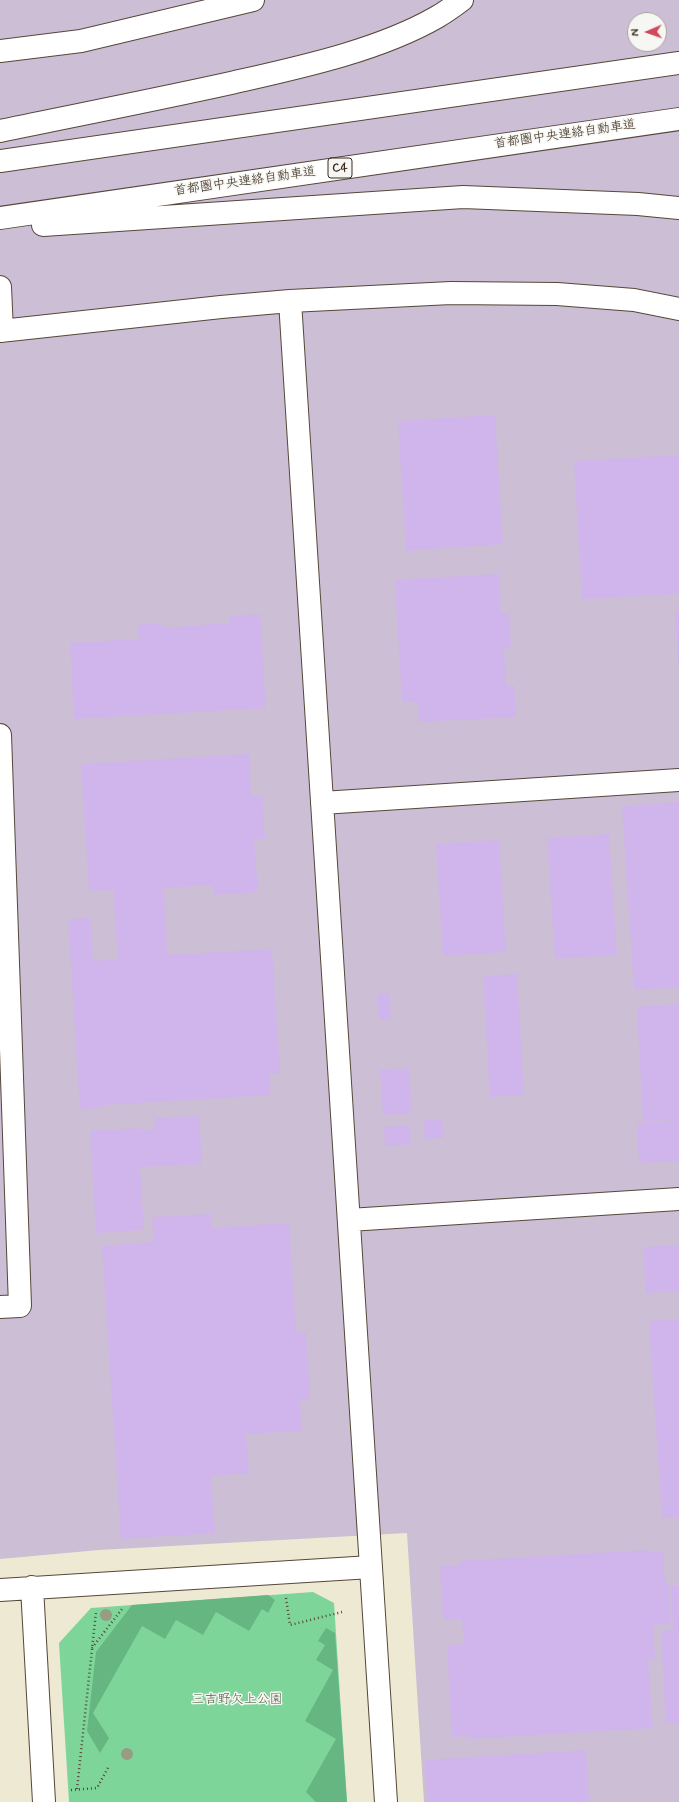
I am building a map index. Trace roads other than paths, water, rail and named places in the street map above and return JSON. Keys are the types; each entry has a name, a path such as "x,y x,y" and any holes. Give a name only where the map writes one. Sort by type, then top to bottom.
{"main road":[{"path":"0,51 81,41 253,0"},
{"path":"0,131 174,96 328,59 392,38 437,17 462,0"},
{"path":"0,161 679,63"},
{"name":"首都圏中央連絡自動車道","path":"0,218 679,119"},
{"path":"0,227 463,197 638,204 679,208"},
{"path":"1,297 1,331 113,317 290,301 451,293 557,294 634,300 679,309"},
{"path":"290,301 386,1802"},
{"path":"0,735 20,1306 0,1307"},
{"path":"322,803 679,780"},
{"path":"349,1220 679,1199"},
{"path":"0,1590 371,1567"},
{"path":"32,1587 44,1802"}],"park label":[{"name":"三吉野欠上公園","path":"237,1700"}]}
